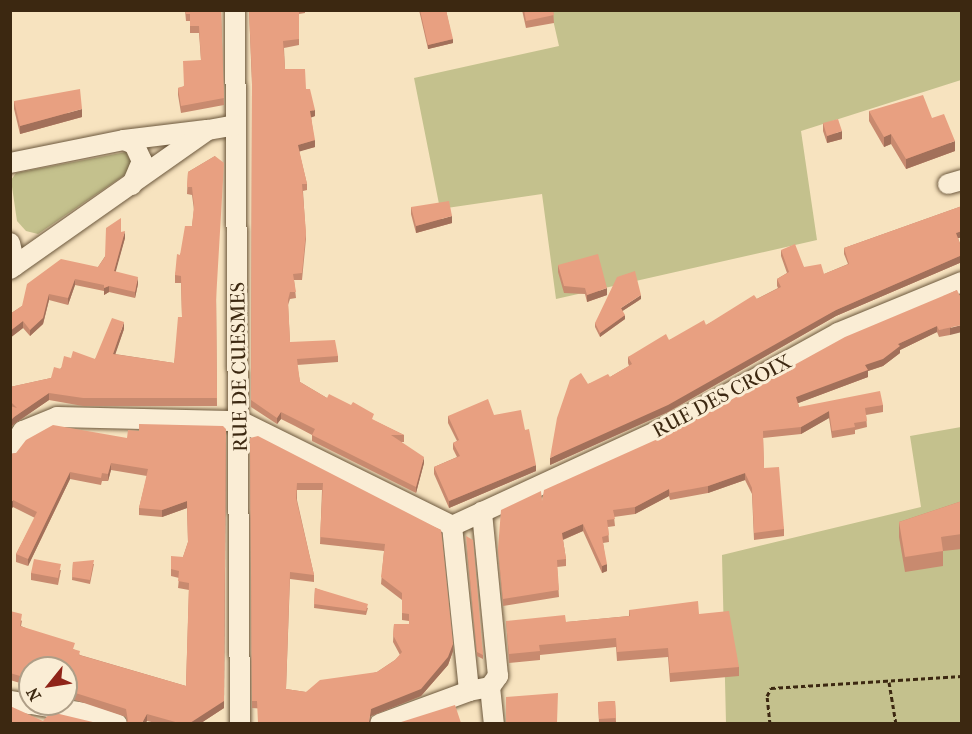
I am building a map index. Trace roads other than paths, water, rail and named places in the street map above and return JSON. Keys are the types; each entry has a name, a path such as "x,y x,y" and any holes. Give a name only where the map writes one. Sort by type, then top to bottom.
{"street":[{"name":"RUE DE CUESMES","path":"235,10 240,421 240,723"},
{"path":"10,163 124,140 236,126"},
{"path":"10,243 13,267 208,130"},
{"path":"124,140 134,144 142,161 132,185"},
{"name":"RUE DES CROIX","path":"452,526 677,422 837,333 962,282"},
{"path":"10,450 23,431 57,417 240,421 452,526 469,691"},
{"path":"483,512 498,676 490,687 494,723"},
{"path":"380,723 469,691 490,687"},
{"path":"78,712 117,723"}]}
